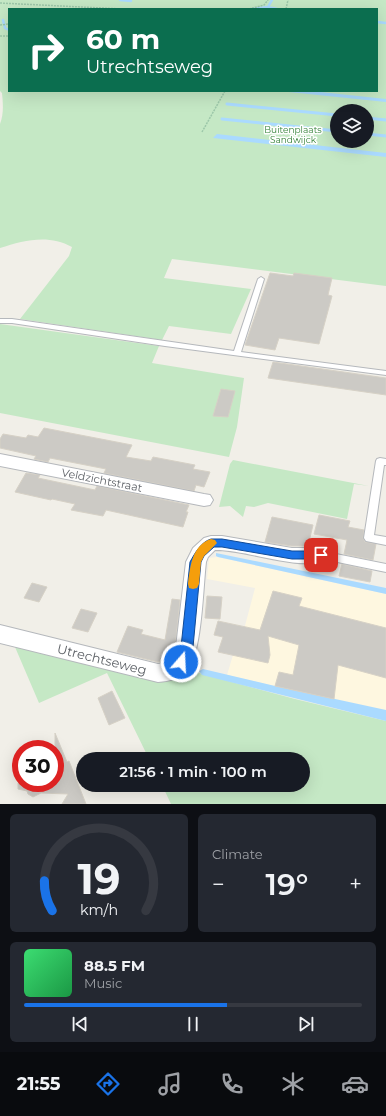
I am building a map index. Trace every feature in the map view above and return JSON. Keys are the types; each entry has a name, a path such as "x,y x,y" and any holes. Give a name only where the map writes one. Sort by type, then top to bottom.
{"street":[{"name":"Veldzichtstraat","path":"0,460 204,500"},
{"name":"Utrechtseweg","path":"0,634 158,673 170,672 181,662 187,647 196,562 200,553 211,543 222,543 292,555 321,555"}],"lane":[{"path":"237,353 261,279"},
{"path":"0,321 12,321 165,344 386,373"},
{"path":"386,462 380,461 369,538 386,541"},
{"path":"321,555 386,568"}],"path":[{"path":"253,8 264,5 268,0"},
{"path":"0,3 19,2 37,6 64,8"},
{"path":"202,132 224,92"}],"shaded area":[{"path":"217,557 386,594 386,712 227,675 233,655 242,637 255,588 207,579 209,558"}],"green space":[{"name":"Buitenplaats Sandwijck","path":"0,0 386,0 386,286 172,259 164,278 251,289 231,334 169,326 162,340 20,319 69,256 72,247 63,243 45,239 27,241 0,248 0,124 3,108 2,93 0,91"},
{"path":"0,324 159,346 152,363 244,378 237,427 229,457 0,413"},
{"path":"233,460 369,486 354,484 347,519 268,503 254,507 246,506 243,517 230,506 219,507 230,464"},
{"path":"12,640 175,676 199,671 199,673 295,699 386,721 386,804 171,804 165,792 310,792 310,752 146,752 107,673 39,703"}],"water":[{"path":"289,92 320,92 386,99 386,102"},
{"path":"217,134 330,147 330,148 386,153 386,157 213,138"},
{"path":"216,553 386,588 386,594 218,557 216,556"},
{"path":"203,669 386,710 386,721 202,675 199,671"}],"building":[{"path":"270,273 293,276 294,273 332,278 328,295 332,296 319,344 279,338 275,350 245,345"},
{"path":"273,362 386,378 386,395 268,378"},
{"path":"221,389 235,391 228,417 213,416"},
{"path":"44,428 132,445 126,457 151,461 153,457 195,465 193,469 210,472 204,487 196,485 194,491 104,473 106,469 50,458 48,462 34,459 36,456 0,448 0,439 3,434 26,438 28,435 38,437"},
{"path":"26,473 40,475 38,478 95,490 97,486 189,505 186,512 188,512 183,527 106,510 103,516 71,510 75,504 15,492"},
{"path":"319,515 350,521 348,527 364,530 363,538 365,542 376,544 373,560 344,554 347,540 314,534"},
{"path":"272,517 313,525 308,546 292,546 265,542"},
{"path":"342,564 372,571 370,582 339,576"},
{"path":"32,583 47,587 39,602 24,598"},
{"path":"273,591 302,598 299,606 386,628 386,678 338,665 334,699 275,686 279,672 293,675 299,645 268,636 270,655 268,663 218,652 223,637 214,635 218,621 260,630"},
{"path":"207,596 222,597 220,619 205,618"},
{"path":"172,599 180,600 175,647 168,658 158,662 117,652 128,626 143,630 141,634 165,640"},
{"path":"81,609 97,613 88,632 72,628"},
{"path":"112,691 125,718 109,725 98,698"},
{"path":"55,733 58,740 55,740"},
{"path":"64,755 67,762 69,761 76,779 76,792 81,792 86,804 62,804 68,794 41,793 33,797 27,792 64,792"}],"waterway":[{"path":"120,0 131,1"},
{"path":"268,7 272,0"},
{"path":"260,8 268,7"},
{"path":"268,7 272,8"},
{"path":"3,20 5,28 8,30"},
{"path":"378,22 386,23"},
{"path":"227,104 330,114"},
{"path":"222,119 330,130"},
{"path":"374,119 386,120"},
{"path":"374,135 386,136"}],"slow traffic":[{"path":"193,584 196,562 200,553 211,543"}],"route":[{"path":"181,662 187,647 196,562 200,553 211,543 222,543 292,555 321,555"}]}
